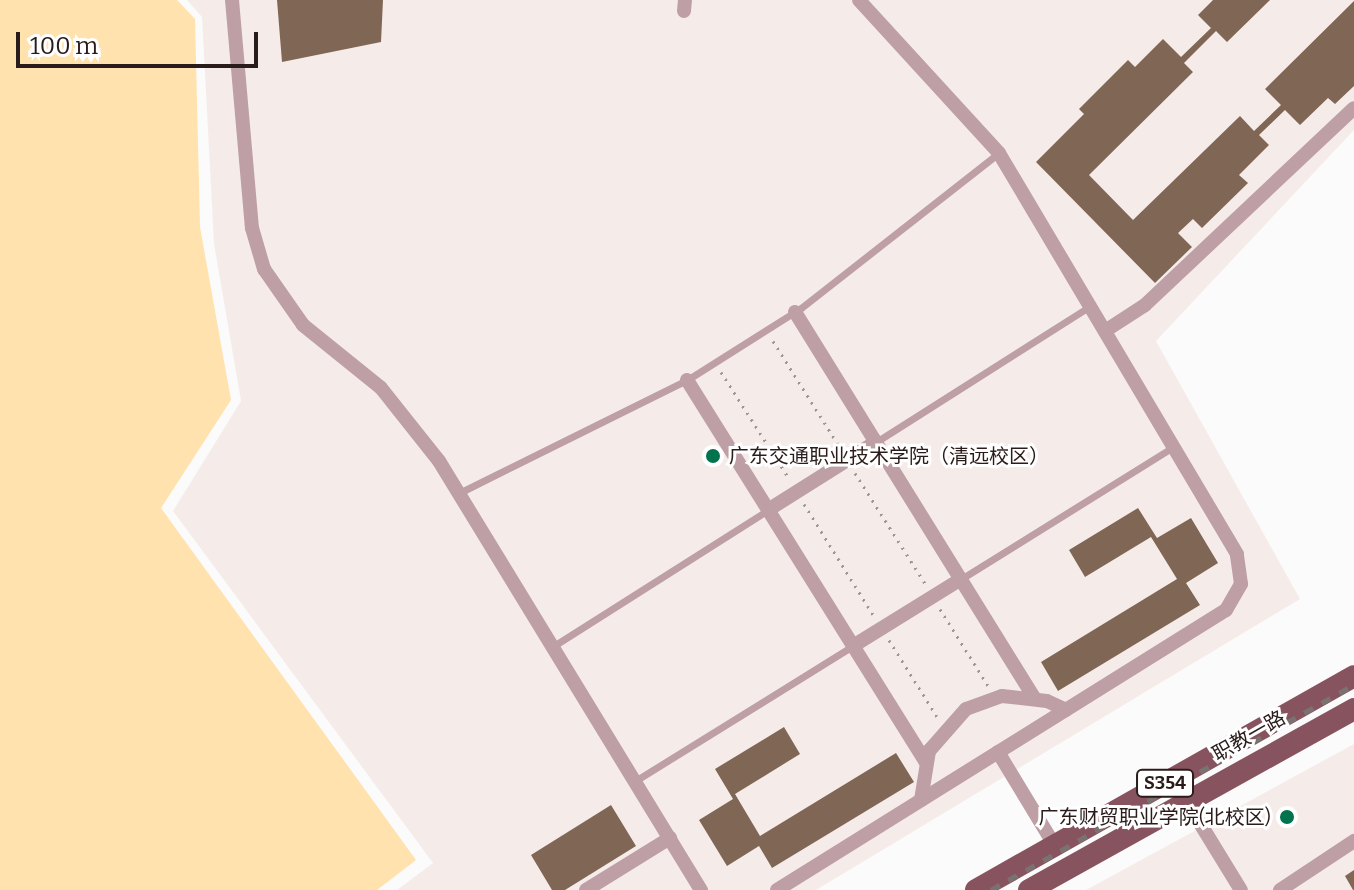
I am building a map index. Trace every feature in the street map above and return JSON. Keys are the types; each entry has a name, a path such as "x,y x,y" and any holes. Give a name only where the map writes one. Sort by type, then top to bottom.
{"main road":[{"name":"职教一路","path":"976,890 1354,676"},
{"name":"职教一路","path":"1029,890 1354,709"}],"street":[{"path":"777,890 1066,710 1236,598 1241,570 1237,554 1108,329 999,153 859,0"},
{"path":"230,3 252,228 264,269 303,325 381,388 459,493 701,890"},
{"path":"1108,329 1145,305 1354,108"},
{"path":"795,312 1035,699"},
{"path":"687,380 926,762"},
{"path":"768,510 876,442"},
{"path":"853,646 961,579"},
{"path":"921,800 926,762 944,728 966,709 995,697 1035,699 1066,710"},
{"path":"998,752 1055,846"},
{"path":"1187,802 1241,890"},
{"path":"586,890 670,838"},
{"path":"1280,890 1354,841"}],"lane":[{"path":"459,493 687,380 795,312 999,153"},
{"path":"876,442 1093,305"},
{"path":"961,579 1175,446"},
{"path":"552,647 768,510"},
{"path":"635,781 853,646"}],"path":[{"path":"766,330 995,697"},
{"path":"715,362 944,728"}],"shaded area":[{"path":"0,0 177,0 195,19 200,227 231,400 161,508 416,860 377,890 0,890"},
{"name":"广东交通职业技术学院（清远校区）","path":"187,0 1354,0 1354,130 1156,341 1300,599 816,890 397,890 433,863 173,511 241,401 214,244 202,17"},
{"name":"广东财贸职业学院(北校区)","path":"1354,744 1354,890 1086,890"}],"building":[{"path":"277,0 383,0 381,42 282,62"},
{"path":"1213,0 1270,0 1227,42 1216,31 1184,63 1193,72 1089,175 1133,220 1240,116 1254,131 1281,105 1265,89 1354,1 1354,86 1335,104 1328,98 1300,125 1285,110 1259,135 1269,145 1239,175 1248,183 1202,228 1193,219 1178,233 1192,247 1155,283 1036,162 1084,114 1079,109 1128,60 1135,67 1163,39 1181,57 1211,28 1198,15"},
{"path":"1138,508 1157,538 1191,518 1218,563 1186,583 1200,605 1058,691 1041,662 1177,579 1151,537 1085,577 1069,550"},
{"path":"784,727 800,754 735,794 760,836 896,753 914,782 772,868 759,846 727,866 699,820 733,799 715,769"},
{"path":"611,805 636,846 565,890 552,890 531,855"},
{"path":"1354,870 1354,890 1353,890 1345,876"}],"railway":[{"path":"991,890 1354,685"}],"place":[{"name":"广东交通职业技术学院（清远校区）","path":"713,456"},
{"name":"广东财贸职业学院(北校区)","path":"1287,817"}]}
